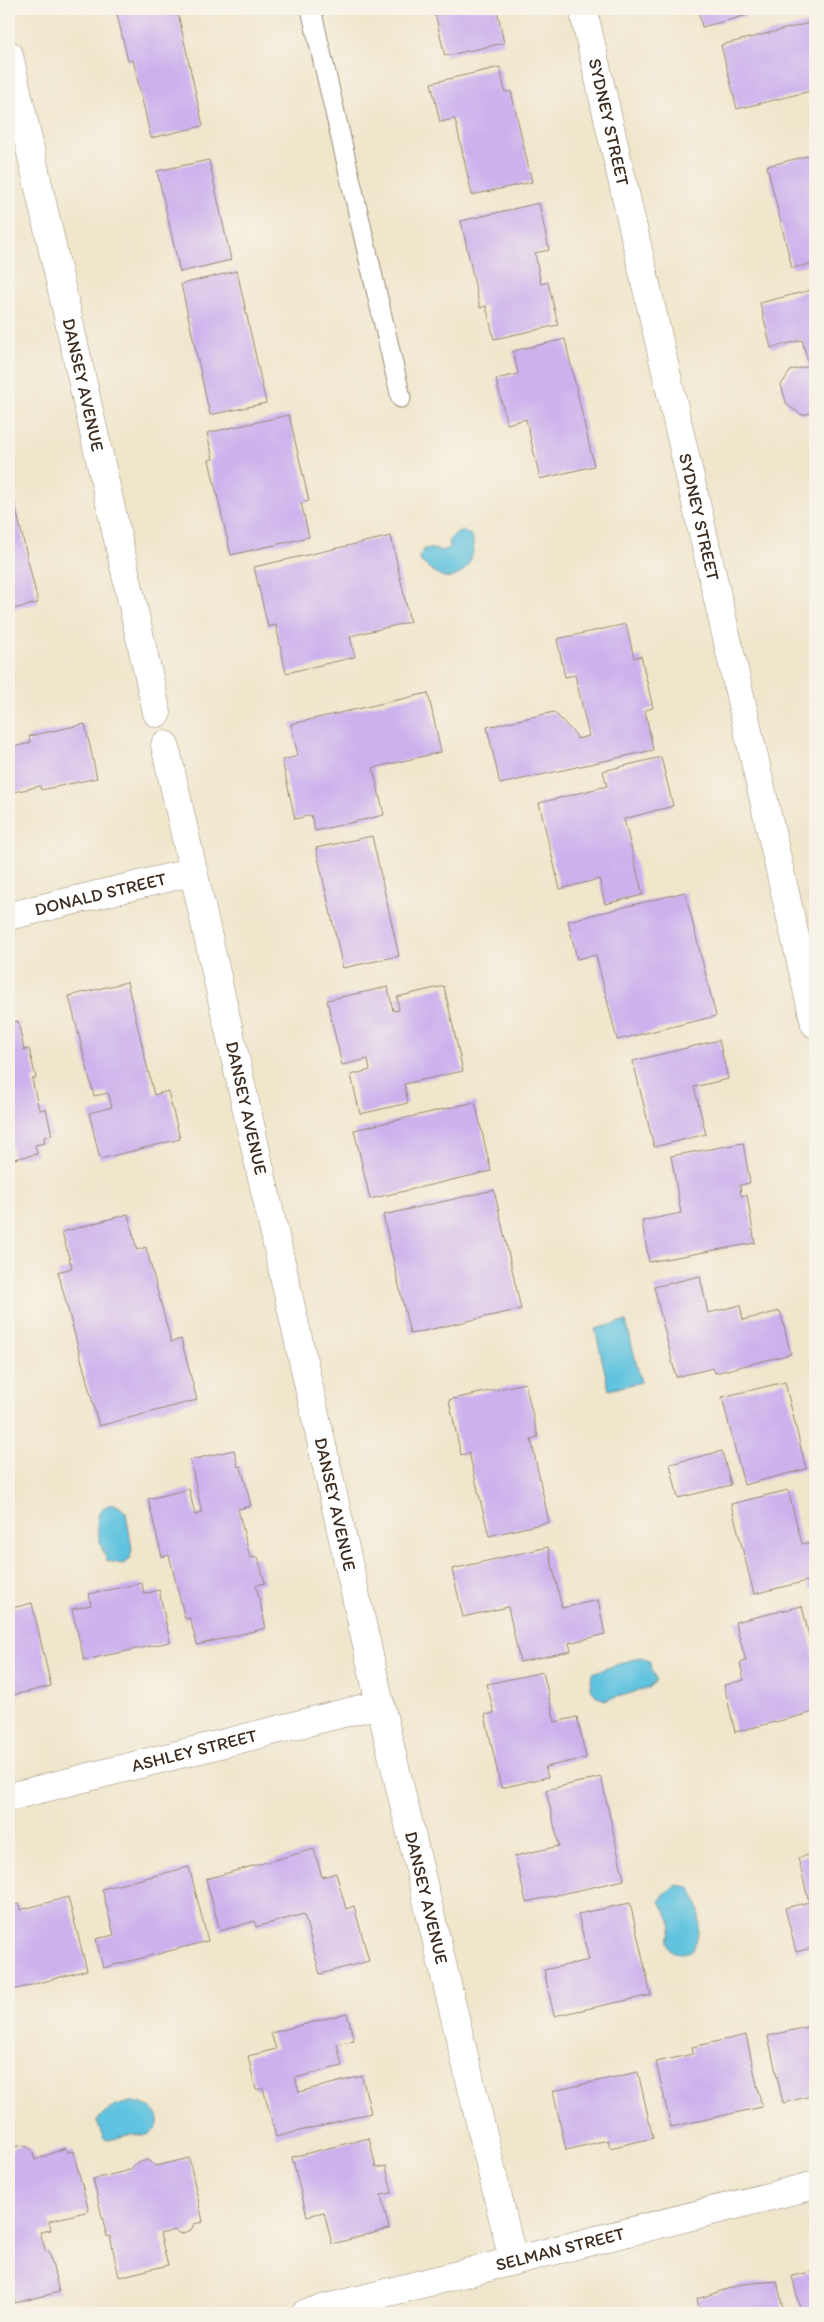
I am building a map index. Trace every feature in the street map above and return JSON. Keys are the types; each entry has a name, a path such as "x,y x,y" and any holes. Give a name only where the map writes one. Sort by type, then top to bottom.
{"street":[{"name":"SYDNEY STREET","path":"583,9 815,1024"},
{"name":"DANSEY AVENUE","path":"9,55 157,713"},
{"name":"DANSEY AVENUE","path":"165,745 380,1704 513,2260"},
{"name":"DONALD STREET","path":"9,916 192,872"},
{"name":"ASHLEY STREET","path":"9,1797 380,1704"},
{"name":"SELMAN STREET","path":"306,2313 815,2185"}],"lane":[{"path":"311,9 401,398"}],"water":[{"path":"463,531 472,536 473,543 471,558 464,571 452,577 444,577 421,562 420,556 424,549 441,551 447,549 450,547 449,540 455,534"},
{"path":"626,1321 641,1382 609,1390 595,1329"},
{"path":"113,1504 120,1507 126,1513 132,1549 130,1559 123,1564 107,1561 97,1528 97,1519 100,1512 105,1507"},
{"path":"640,1657 649,1661 656,1680 649,1688 606,1700 597,1697 590,1688 592,1673"},
{"path":"677,1885 689,1887 699,1910 698,1934 693,1950 682,1953 674,1952 669,1947 668,1940 671,1923 660,1901 665,1893"},
{"path":"131,2102 146,2106 156,2114 158,2125 154,2130 145,2136 128,2135 108,2140 103,2137 97,2122 103,2114 111,2108"}],"building":[{"path":"177,9 203,126 151,138 133,60 128,61 116,10"},
{"path":"434,9 497,9 504,43 445,56"},
{"path":"698,9 771,9 702,27"},
{"path":"813,22 815,30 815,90 737,109 721,45"},
{"path":"500,67 505,92 511,91 532,182 472,195 455,119 440,122 431,83"},
{"path":"815,154 815,263 792,268 767,166"},
{"path":"209,160 231,260 180,272 157,171"},
{"path":"539,203 549,250 535,253 541,284 548,282 558,325 494,339 486,306 480,308 461,221"},
{"path":"237,271 266,403 210,415 181,284"},
{"path":"815,289 815,412 802,415 787,405 781,385 791,370 809,366 802,340 771,348 760,303"},
{"path":"565,339 594,466 540,479 526,419 507,424 496,379 518,374 513,351"},
{"path":"289,415 309,501 301,503 309,537 231,555 209,460 213,459 207,433"},
{"path":"9,479 38,603 9,610"},
{"path":"391,536 410,622 350,636 355,657 286,673 276,625 268,627 254,567"},
{"path":"626,624 634,658 641,656 653,708 645,710 653,750 500,784 487,727 554,712 576,735 577,739 589,736 575,675 565,677 557,639"},
{"path":"428,693 441,752 373,768 384,815 315,831 311,815 295,819 282,760 298,756 291,724"},
{"path":"85,724 97,778 41,790 40,786 10,793 9,748 30,743 29,736"},
{"path":"661,757 673,806 624,819 643,895 605,904 599,879 560,889 539,803 607,786 603,771"},
{"path":"372,836 399,956 343,968 316,848"},
{"path":"685,892 716,1016 617,1040 596,955 577,959 568,921"},
{"path":"127,982 154,1095 168,1091 180,1139 100,1159 89,1113 112,1107 108,1093 94,1096 69,996"},
{"path":"444,986 463,1071 404,1084 408,1103 360,1114 351,1075 370,1070 368,1059 342,1065 327,1000 388,987 393,1011 399,1010 397,997"},
{"path":"9,1017 11,1022 18,1021 24,1050 29,1049 36,1078 32,1079 39,1110 46,1109 52,1135 44,1137 45,1143 35,1145 37,1154 14,1159 9,1135"},
{"path":"719,1040 728,1079 694,1087 706,1134 654,1147 633,1061"},
{"path":"475,1102 491,1171 370,1199 354,1130"},
{"path":"743,1143 750,1183 740,1185 741,1196 747,1195 755,1243 649,1262 642,1221 681,1213 671,1156"},
{"path":"494,1190 521,1309 410,1334 383,1215"},
{"path":"128,1214 137,1250 146,1247 171,1342 181,1339 197,1400 99,1426 58,1272 72,1268 62,1232"},
{"path":"700,1276 708,1313 740,1305 743,1320 780,1311 791,1354 715,1373 713,1368 676,1377 654,1287"},
{"path":"785,1382 806,1469 744,1485 722,1397"},
{"path":"525,1383 538,1437 531,1439 549,1522 489,1536 469,1453 461,1455 449,1400"},
{"path":"234,1450 238,1467 241,1466 251,1506 238,1509 250,1558 258,1557 265,1583 256,1585 266,1628 197,1645 190,1618 185,1619 169,1555 162,1557 148,1499 189,1489 195,1515 202,1513 190,1460"},
{"path":"722,1451 731,1485 678,1498 670,1464"},
{"path":"788,1490 802,1544 815,1541 815,1589 810,1590 807,1581 754,1594 731,1504"},
{"path":"548,1547 562,1608 598,1600 605,1634 569,1643 571,1651 520,1662 508,1607 463,1617 452,1569"},
{"path":"142,1583 144,1594 159,1590 170,1642 84,1660 72,1609 91,1605 89,1594"},
{"path":"32,1603 51,1686 9,1696 9,1609"},
{"path":"802,1606 815,1662 815,1712 735,1732 724,1685 744,1680 740,1663 746,1661 735,1622"},
{"path":"543,1672 555,1722 577,1717 586,1758 545,1767 548,1777 501,1788 485,1715 494,1713 487,1684"},
{"path":"601,1777 624,1880 526,1902 515,1856 559,1846 546,1790"},
{"path":"314,1849 322,1877 336,1873 346,1909 354,1906 369,1961 320,1974 304,1914 256,1927 255,1921 220,1931 206,1879"},
{"path":"815,1853 815,1947 796,1952 785,1908 809,1902 798,1858"},
{"path":"189,1867 208,1941 103,1968 96,1939 114,1935 102,1889"},
{"path":"68,1897 87,1970 9,1991 9,1907 19,1904 20,1910"},
{"path":"630,1903 651,1995 554,2016 544,1970 589,1960 578,1914"},
{"path":"347,2013 354,2040 337,2044 342,2066 295,2078 299,2092 362,2076 371,2113 276,2137 263,2088 256,2090 248,2056 276,2049 271,2033"},
{"path":"815,2025 815,2095 783,2103 768,2036"},
{"path":"746,2035 762,2107 671,2127 656,2062 693,2054 692,2047"},
{"path":"638,2072 653,2138 610,2148 608,2140 566,2150 553,2091"},
{"path":"369,2138 376,2168 386,2166 392,2193 381,2195 389,2229 332,2244 324,2212 307,2216 292,2157"},
{"path":"24,2145 32,2150 35,2160 65,2148 68,2152 73,2151 89,2211 49,2221 51,2230 40,2232 46,2252 49,2251 59,2292 15,2303 9,2277 9,2167 12,2166 9,2154 14,2147"},
{"path":"189,2158 203,2222 194,2224 191,2230 180,2234 175,2230 160,2234 168,2265 119,2277 110,2236 107,2237 93,2179 130,2170 135,2164 147,2160 156,2166"},
{"path":"815,2271 815,2313 801,2313 792,2276"},
{"path":"777,2281 784,2313 700,2313 697,2299 742,2284"}]}
